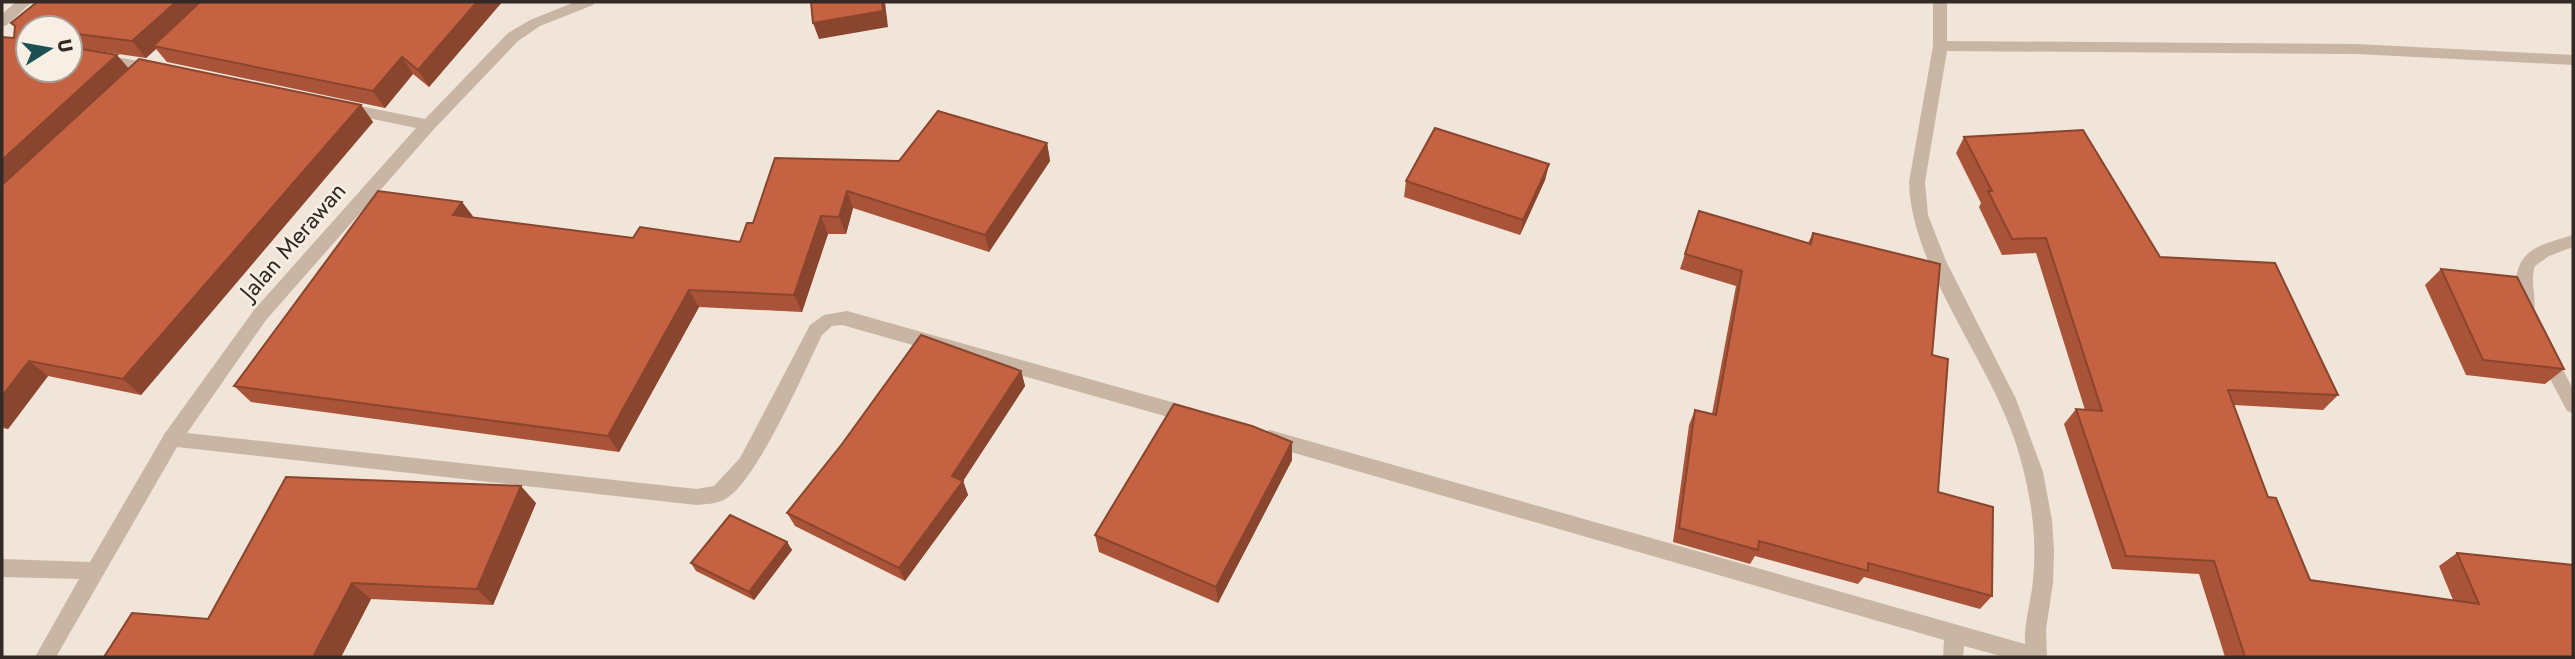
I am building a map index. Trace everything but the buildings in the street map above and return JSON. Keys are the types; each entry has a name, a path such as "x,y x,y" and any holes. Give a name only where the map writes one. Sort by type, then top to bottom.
{"street":[{"path":"2,22 25,2"},
{"name":"Jalan Merawan","path":"44,657 172,439 260,315 428,125 513,37 535,23 589,2"},
{"path":"1248,432 2037,657 2033,641 2044,559 2042,511 2028,455 1990,366 1919,220 1916,203 1917,182 1940,46 1940,2"},
{"path":"1940,46 2356,49 2573,60"},
{"path":"84,55 155,63 177,73"},
{"path":"130,86 155,63"},
{"path":"335,106 428,125"},
{"path":"2573,241 2540,251 2525,267 2523,278 2526,317 2573,406"},
{"path":"172,439 696,498 707,496 725,489 747,464 816,330 822,323 836,318 860,321 1208,420"},
{"path":"2,568 93,571"},
{"path":"1953,657 1955,633"}]}
